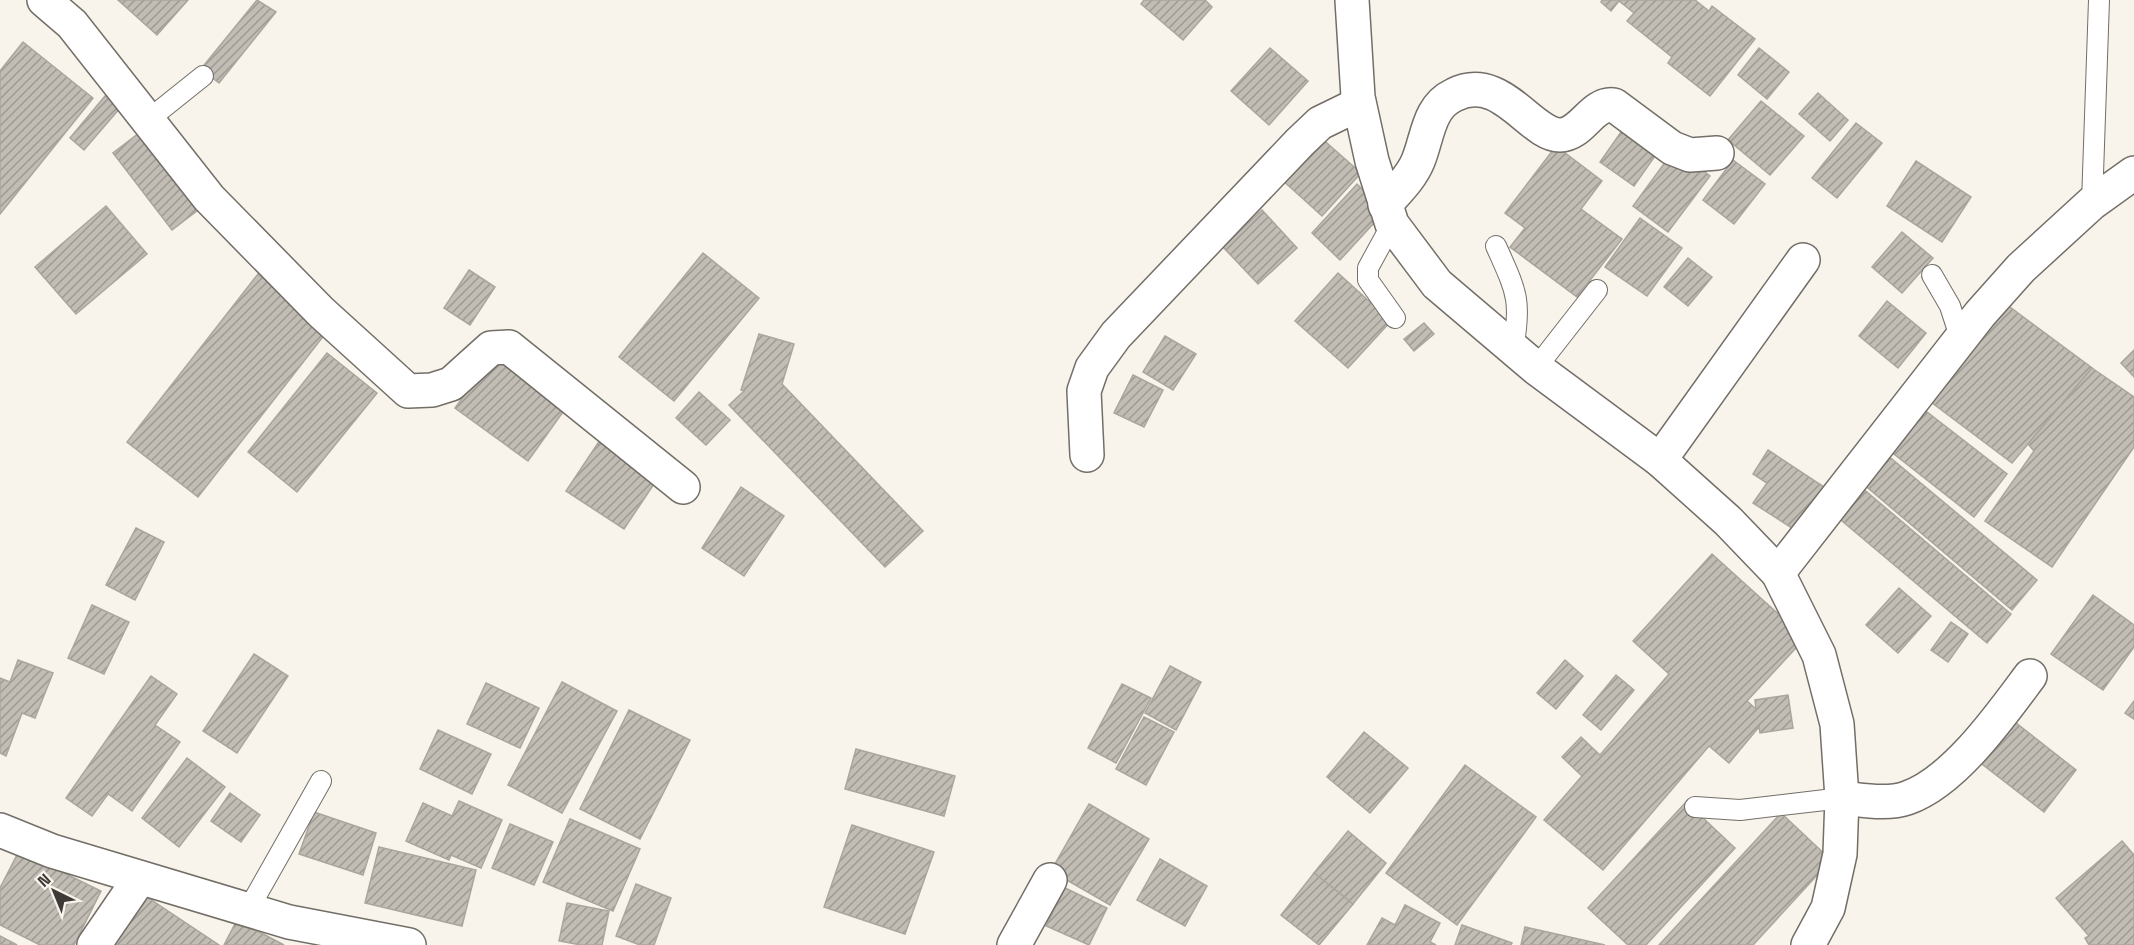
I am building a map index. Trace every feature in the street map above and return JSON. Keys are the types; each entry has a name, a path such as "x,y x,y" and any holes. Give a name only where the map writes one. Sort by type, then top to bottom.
{"street":[{"path":"44,0 72,24 209,198 321,312 408,391 432,390 451,384 491,348 509,346 683,487"},
{"path":"1352,0 1359,104 1388,215 1437,284 1524,358 1660,460 1728,521 1778,573 1819,655 1837,724 1842,798 1840,854 1827,908 1808,945"},
{"path":"1388,215 1418,161 1433,112 1453,95 1476,88 1508,101 1549,132 1559,135 1571,132 1604,106 1614,105 1672,148 1690,155 1717,153"},
{"path":"1087,455 1084,391 1092,368 1116,335 1300,142 1320,123 1359,104"},
{"path":"1778,573 1960,339 2021,268 2092,203 2134,173"},
{"path":"1660,460 1803,261"},
{"path":"1842,798 1881,801 1906,798 1937,782 1988,733 2030,676"},
{"path":"0,830 52,851 346,939 408,945"},
{"path":"94,945 140,878"},
{"path":"1014,945 1050,880"}],"lane":[{"path":"2092,203 2099,0"},
{"path":"148,120 203,76"},
{"path":"1388,215 1368,268 1368,280 1395,318"},
{"path":"1496,246 1515,289 1524,358"},
{"path":"1932,275 1950,306 1960,339"},
{"path":"1524,358 1597,290"},
{"path":"248,910 321,781"},
{"path":"1695,807 1740,810 1842,798"}],"building":[{"path":"118,0 188,0 157,35"},
{"path":"257,0 276,12 219,83 201,69"},
{"path":"1144,0 1205,0 1212,7 1183,40 1141,4"},
{"path":"1602,0 1695,0 1709,11 1712,6 1755,39 1710,96 1668,63 1672,57 1627,21 1634,13 1619,1 1611,11 1601,2"},
{"path":"23,42 93,98 0,214 0,71"},
{"path":"1270,48 1308,81 1269,125 1231,91"},
{"path":"1759,48 1789,72 1767,99 1738,75"},
{"path":"1818,93 1848,120 1830,141 1799,114"},
{"path":"105,96 120,108 84,150 70,138"},
{"path":"1761,101 1804,136 1770,175 1728,140"},
{"path":"1628,122 1662,146 1634,186 1600,162"},
{"path":"1856,123 1882,143 1837,198 1812,178"},
{"path":"139,133 198,210 172,230 113,153"},
{"path":"1319,136 1361,173 1322,216 1280,178"},
{"path":"1556,146 1602,181 1581,209 1622,239 1577,297 1510,247 1525,228 1505,213"},
{"path":"1674,150 1710,176 1668,232 1633,206"},
{"path":"1733,160 1765,184 1734,224 1703,200"},
{"path":"1916,161 1971,197 1942,242 1887,206"},
{"path":"1357,184 1385,211 1340,260 1312,233"},
{"path":"106,206 147,254 76,314 35,267"},
{"path":"1262,210 1297,248 1258,284 1223,247"},
{"path":"1640,218 1682,248 1647,296 1605,267"},
{"path":"1902,232 1933,258 1902,293 1872,267"},
{"path":"703,253 759,298 674,401 619,357"},
{"path":"1688,258 1712,277 1688,306 1664,287"},
{"path":"469,270 495,287 470,325 444,308"},
{"path":"1338,273 1391,321 1348,368 1295,321"},
{"path":"258,274 329,329 198,497 127,442"},
{"path":"1887,301 1926,333 1898,368 1859,336"},
{"path":"2006,304 2092,368 2012,463 1931,402"},
{"path":"1424,323 1434,334 1414,351 1404,339"},
{"path":"759,334 794,344 782,384 923,531 885,567 729,405 744,391 741,390"},
{"path":"1165,336 1196,354 1173,390 1143,372"},
{"path":"2134,350 2134,377 2121,363"},
{"path":"495,352 568,405 528,461 455,408"},
{"path":"327,353 377,393 297,492 248,452"},
{"path":"2092,368 2134,397 2134,447 2052,567 1985,521 2034,451 2028,444"},
{"path":"1133,375 1163,390 1144,427 1114,413"},
{"path":"699,392 730,420 706,445 676,418"},
{"path":"1922,408 2007,474 1974,517 1889,450"},
{"path":"602,437 660,475 624,529 566,491"},
{"path":"1768,450 1824,487 1795,530 1753,503 1767,483 1753,474"},
{"path":"1886,454 2037,580 2012,610 1862,483"},
{"path":"741,487 784,516 744,576 702,548"},
{"path":"1861,487 2011,614 1987,643 1836,516"},
{"path":"136,528 164,542 135,600 106,585"},
{"path":"1712,554 1805,638 1747,701 1756,709 1755,700 1788,695 1793,728 1760,733 1759,727 1729,763 1709,746 1603,870 1544,820 1582,776 1562,757 1581,737 1600,755 1669,674 1633,641"},
{"path":"1899,588 1931,616 1898,653 1866,625"},
{"path":"2093,595 2134,625 2134,647 2103,690 2051,654"},
{"path":"92,605 129,622 104,674 68,658"},
{"path":"1951,622 1968,634 1948,662 1931,650"},
{"path":"254,654 288,676 237,753 203,731"},
{"path":"18,660 53,673 35,718 22,713 6,756 0,753 0,678 10,682"},
{"path":"1565,660 1583,676 1556,709 1537,693"},
{"path":"1170,666 1201,682 1176,730 1145,713"},
{"path":"1616,675 1634,690 1601,730 1583,715"},
{"path":"151,676 177,694 155,725 180,742 132,811 108,794 92,816 66,798"},
{"path":"562,682 617,711 562,813 508,785"},
{"path":"486,683 539,708 520,748 467,724"},
{"path":"1122,684 1151,698 1116,763 1088,748"},
{"path":"2134,701 2134,719 2125,713"},
{"path":"629,710 690,740 640,839 580,809"},
{"path":"1144,717 1174,732 1146,785 1116,769"},
{"path":"2011,719 2076,770 2044,812 1978,761"},
{"path":"438,730 491,754 472,794 420,769"},
{"path":"1364,732 1408,768 1370,813 1327,777"},
{"path":"856,749 955,776 944,816 845,789"},
{"path":"187,758 225,787 179,847 142,818"},
{"path":"1465,765 1536,817 1457,925 1386,873"},
{"path":"230,793 260,815 241,842 211,821"},
{"path":"459,801 502,820 481,868 451,855 449,860 406,841 423,803 452,816"},
{"path":"1686,802 1735,848 1646,945 1628,945 1588,908"},
{"path":"1089,804 1149,839 1110,905 1051,871"},
{"path":"314,812 376,833 363,875 299,854"},
{"path":"1781,813 1831,860 1753,945 1659,945"},
{"path":"570,819 640,849 613,911 543,882"},
{"path":"510,824 553,842 534,885 492,868"},
{"path":"852,825 934,852 905,934 824,907"},
{"path":"1348,831 1386,863 1353,904 1314,873"},
{"path":"2122,841 2134,855 2134,945 2089,945 2085,938 2089,936 2056,898"},
{"path":"379,847 476,870 462,926 365,903"},
{"path":"19,851 101,891 74,945 40,945 0,925 0,888"},
{"path":"1160,859 1207,886 1185,926 1137,900"},
{"path":"1314,873 1353,904 1319,945 1281,915"},
{"path":"636,884 671,898 654,945 640,945 616,936"},
{"path":"1065,888 1107,908 1089,945 1046,926"},
{"path":"147,897 219,945 101,945 112,930 121,936"},
{"path":"567,903 609,911 602,945 581,945 559,941"},
{"path":"1405,905 1440,923 1430,942 1436,945 1367,945 1382,918 1395,925"},
{"path":"237,920 284,945 224,945"},
{"path":"1462,925 1512,943 1511,945 1455,945"},
{"path":"1525,927 1605,945 1521,945"},
{"path":"0,936 17,945 0,945"}]}
